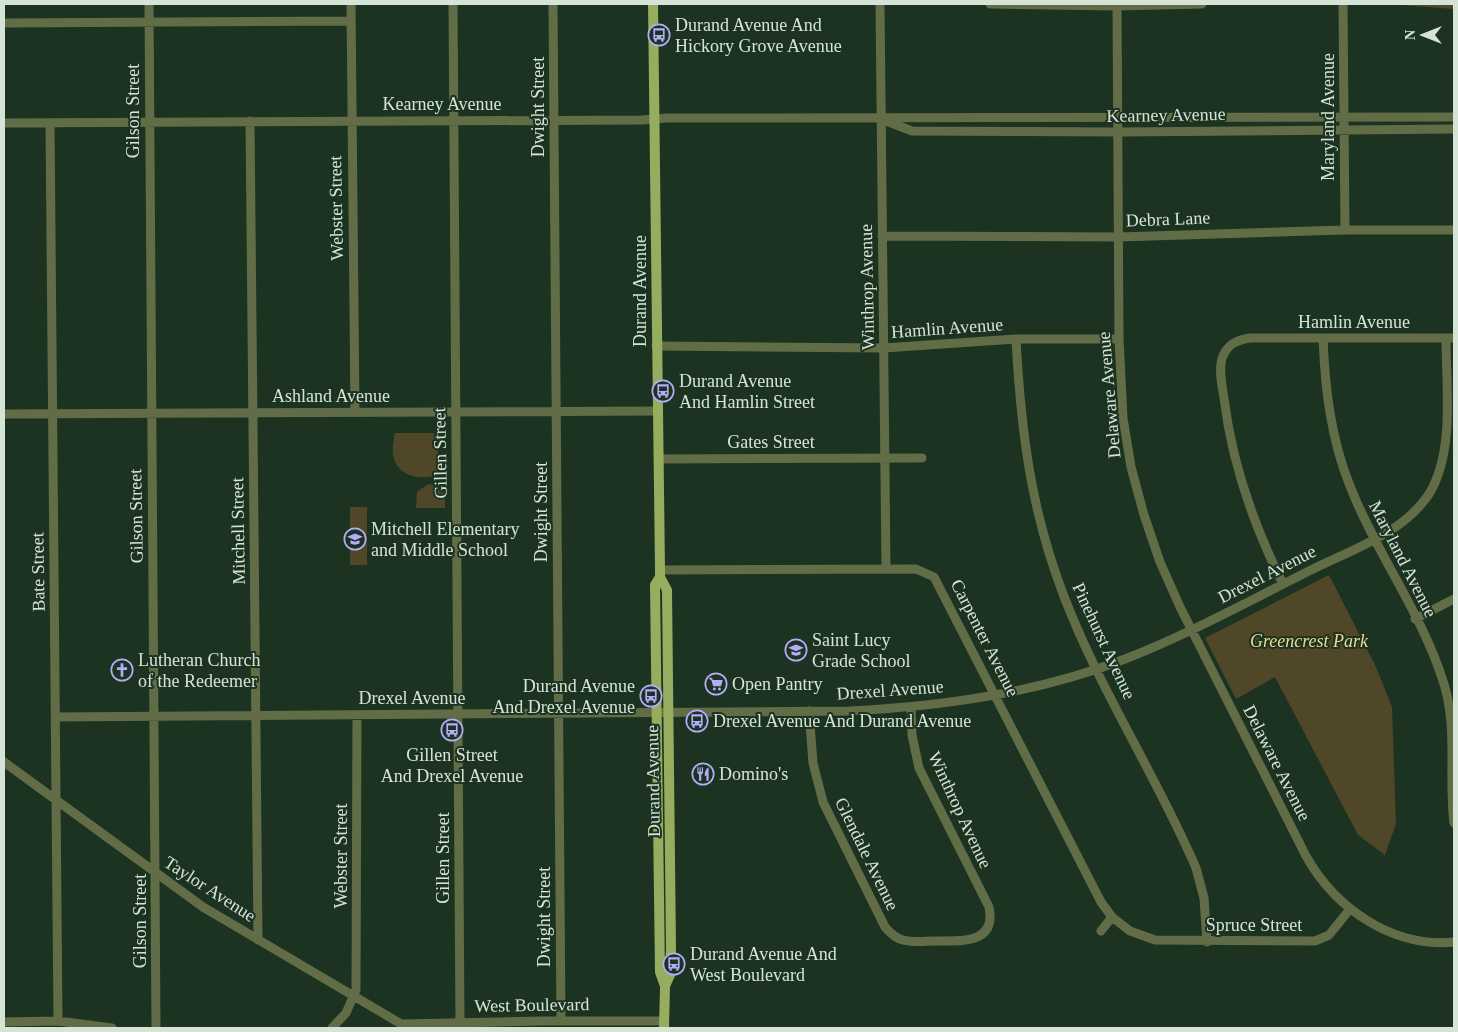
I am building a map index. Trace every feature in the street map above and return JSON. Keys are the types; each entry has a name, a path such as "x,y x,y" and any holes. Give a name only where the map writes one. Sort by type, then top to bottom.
{"main road":[{"name":"Durand Avenue","path":"653,4 660,574 655,585 660,972 665,986 664,1025"},
{"name":"Durand Avenue","path":"660,574 667,586 671,949 670,975 665,986"}],"street":[{"name":"Gilson Street","path":"148,4 156,1028"},
{"name":"Webster Street","path":"351,4 354,412"},
{"name":"Gillen Street","path":"453,4 460,1022"},
{"name":"Dwight Street","path":"554,4 561,1021"},
{"name":"Winthrop Avenue","path":"880,4 886,569"},
{"path":"990,4 1202,4"},
{"name":"Maryland Avenue","path":"1343,4 1345,230"},
{"name":"Delaware Avenue","path":"1117,5 1119,339 1123,418 1131,467 1144,515 1160,562 1192,630 1313,868 1329,890 1350,909"},
{"path":"4,22 351,21"},
{"name":"Kearney Avenue","path":"4,123 1454,117"},
{"name":"Kearney Avenue","path":"881,118 893,125 912,131 1119,132 1454,129"},
{"name":"Mitchell Street","path":"250,122 258,940"},
{"name":"Bate Street","path":"50,123 58,1021"},
{"name":"Debra Lane","path":"882,236 1119,237 1345,230 1454,230"},
{"name":"Hamlin Avenue","path":"1283,584 1257,528 1243,490 1232,450 1222,389 1222,359 1228,348 1240,339 1250,338 1450,338"},
{"name":"Maryland Avenue","path":"1323,338 1326,394 1339,456 1350,486 1374,538 1439,669 1449,704 1454,823"},
{"name":"Drexel Avenue","path":"56,717 809,711 911,707 996,695 1058,681 1124,659 1192,630 1395,527 1417,509 1428,494 1438,474 1446,440 1450,338"},
{"name":"Hamlin Avenue","path":"656,346 884,348 1016,339 1119,339"},
{"name":"Pinehurst Avenue","path":"1016,339 1022,430 1031,488 1046,545 1065,600 1196,868 1204,898 1207,942"},
{"name":"Ashland Avenue","path":"4,414 658,411"},
{"name":"Gates Street","path":"659,459 922,458"},
{"name":"Carpenter Avenue","path":"660,574 886,569 922,570 934,577 1101,902 1112,917 1125,928"},
{"path":"1415,619 1454,599"},
{"name":"Winthrop Avenue","path":"911,707 912,741 919,768 988,907 988,924"},
{"name":"Glendale Avenue","path":"809,711 812,763 823,802 885,927 890,933 904,940 964,941 981,935 988,924"},
{"name":"Webster Street","path":"354,998 356,986 357,715"},
{"name":"Taylor Avenue","path":"4,762 203,907 404,1026"},
{"path":"1350,909 1372,924 1398,934 1424,941 1454,942"},
{"name":"Spruce Street","path":"1125,928 1155,940 1207,942 1315,941 1329,935 1350,909"},
{"path":"1100,931 1112,917"},
{"path":"332,1028 346,1013 354,998"},
{"path":"4,1022 58,1021 112,1028"},
{"name":"West Boulevard","path":"404,1026 460,1022 561,1021 664,1025"}],"green space":[{"path":"1387,4 1454,4 1454,9"},
{"path":"395,433 433,433 438,437 438,475 416,477 404,472 395,461 393,454"},
{"path":"428,484 445,486 445,508 416,508 417,492"},
{"path":"350,507 367,507 367,535 350,535"},
{"path":"350,537 367,537 367,565 350,565"},
{"name":"Greencrest Park","path":"1329,575 1376,667 1392,707 1396,824 1385,855 1358,835 1275,677 1236,699 1205,638"}],"place":[{"name":"Durand Avenue And Hickory Grove Avenue","path":"659,35"},
{"name":"Durand Avenue And Hamlin Street","path":"663,391"},
{"name":"Mitchell Elementary and Middle School","path":"355,539"},
{"name":"Saint Lucy Grade School","path":"796,650"},
{"name":"Lutheran Church of the Redeemer","path":"122,670"},
{"name":"Open Pantry","path":"716,684"},
{"name":"Durand Avenue And Drexel Avenue","path":"651,696"},
{"name":"Drexel Avenue And Durand Avenue","path":"697,721"},
{"name":"Gillen Street And Drexel Avenue","path":"452,730"},
{"name":"Domino's","path":"703,774"},
{"name":"Durand Avenue And West Boulevard","path":"674,964"}]}
